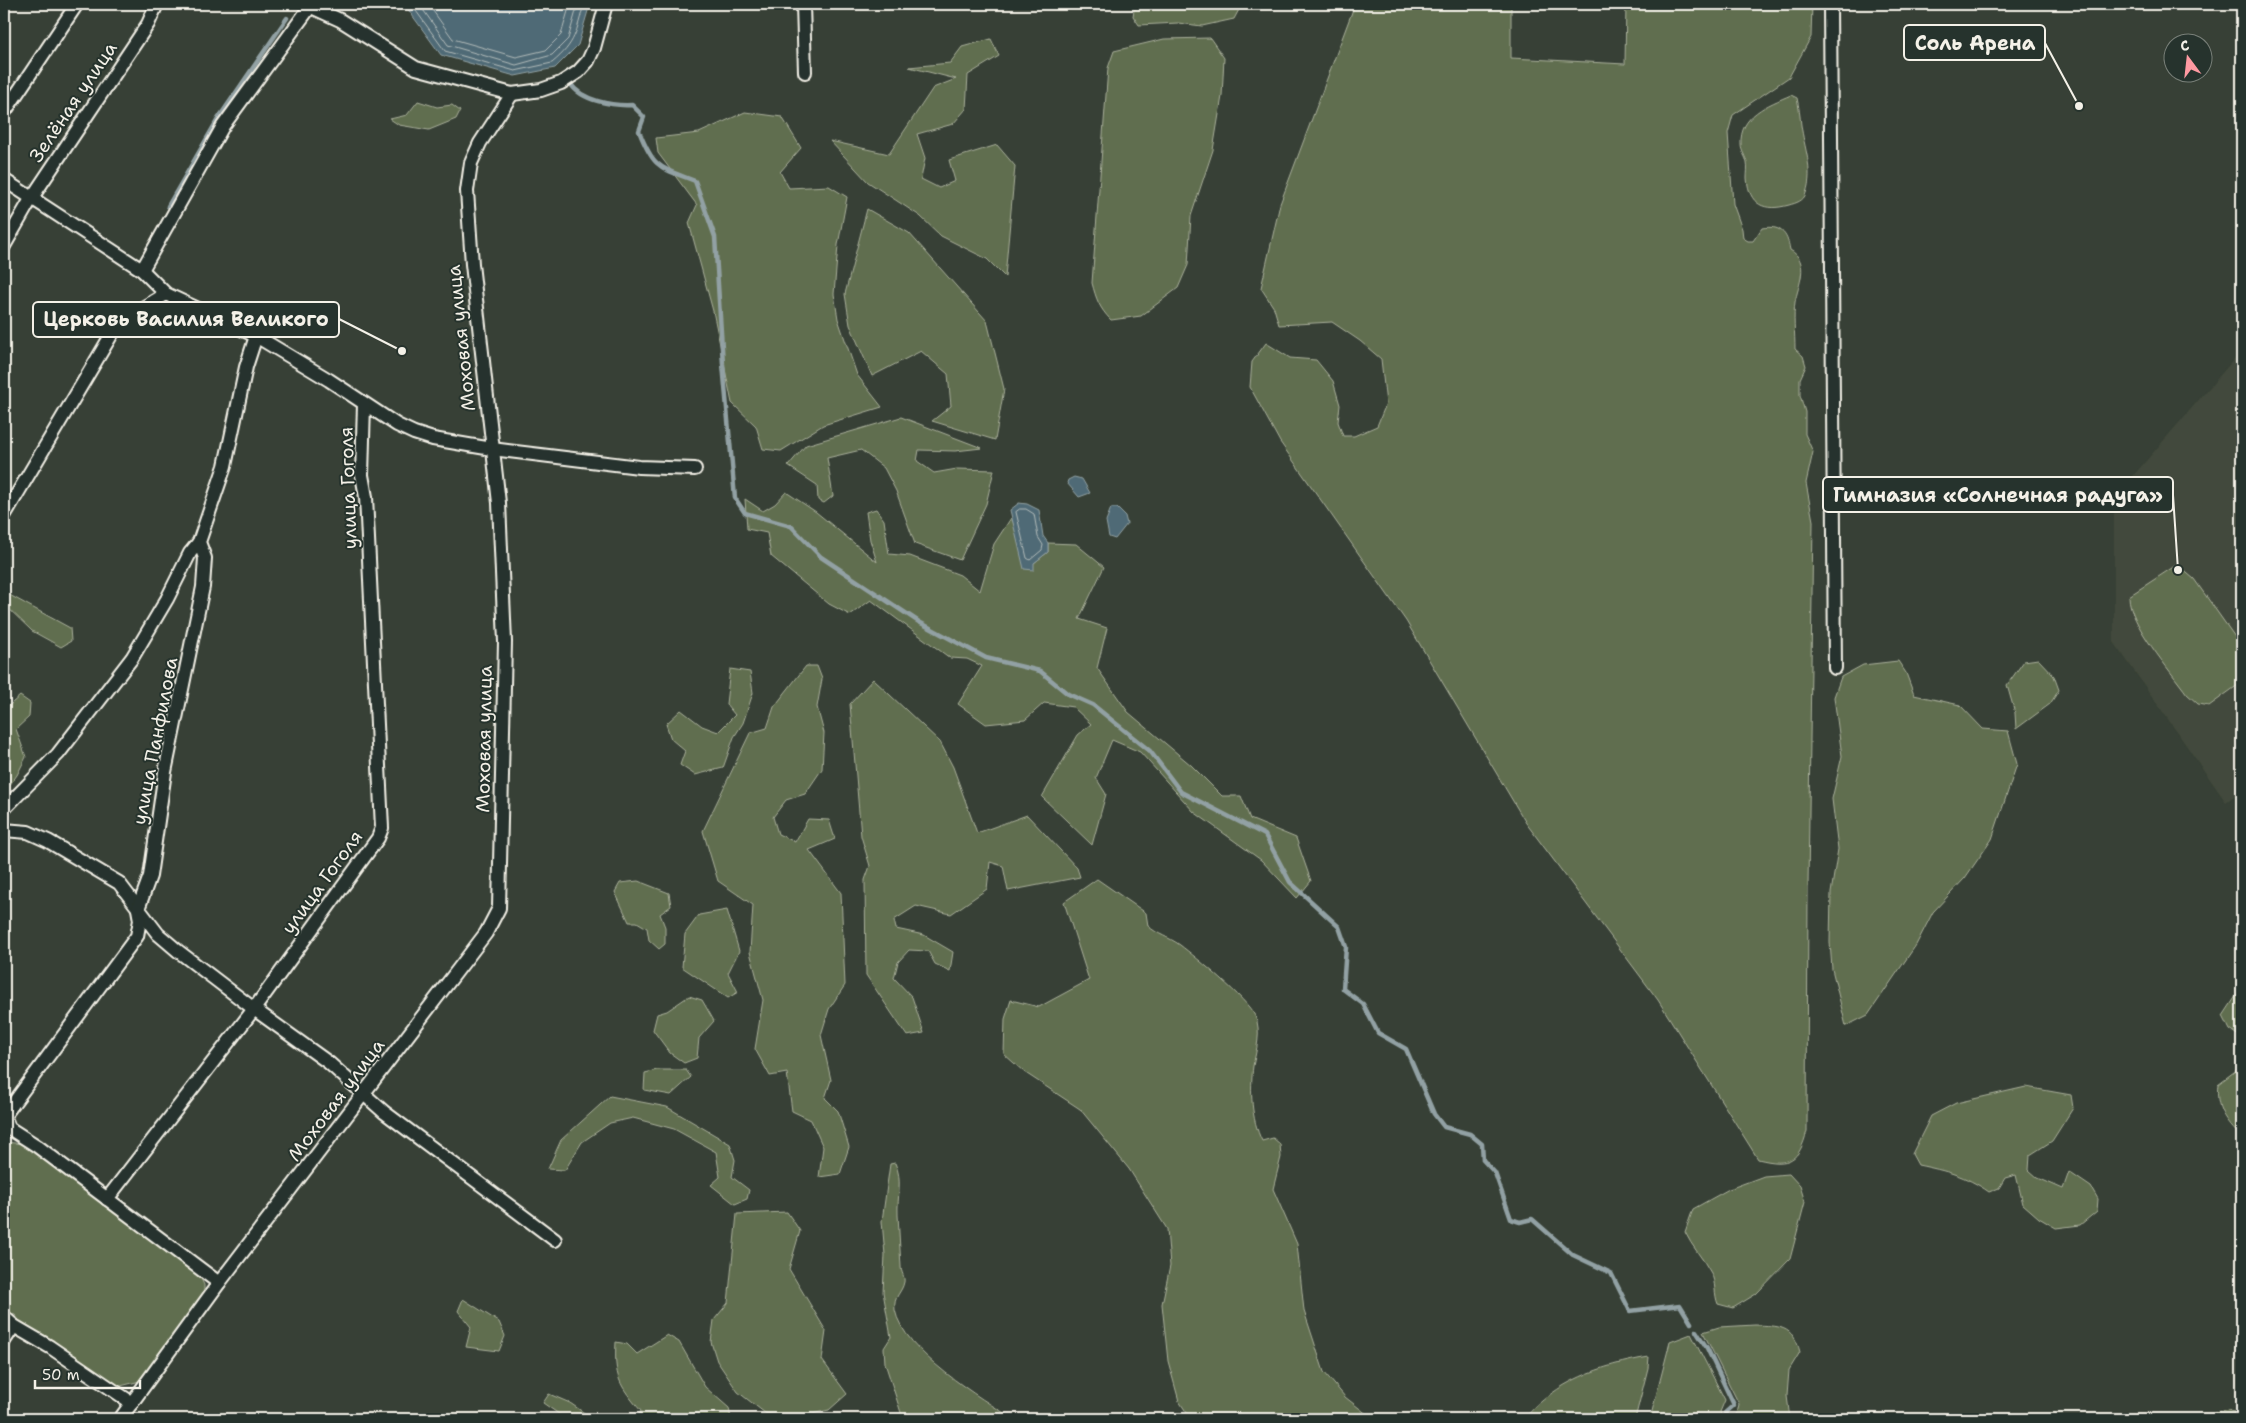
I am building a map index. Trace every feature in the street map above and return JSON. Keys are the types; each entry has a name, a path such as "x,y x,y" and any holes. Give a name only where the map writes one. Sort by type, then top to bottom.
{"street":[{"path":"4,113 77,4"},
{"name":"Зелёная улица","path":"4,246 31,199 148,24 157,4"},
{"path":"142,270 223,126 307,5 340,20 416,68 512,94 541,90 561,83 578,72 588,61 594,48 606,4"},
{"path":"803,4 805,72"},
{"path":"1830,4 1835,668"},
{"name":"Моховая улица","path":"120,1419 219,1283 486,933 499,908 505,642 499,503 472,264 467,191 471,163 480,143 512,94"},
{"path":"4,180 142,270 166,294 256,336 329,380 397,425 423,437 492,449 639,467 695,469"},
{"path":"4,516 119,322 166,294"},
{"name":"улица Панфилова","path":"4,1115 137,936 140,920 138,909 150,876 165,772 203,587 205,558 199,542 204,522 226,466 246,367 256,336"},
{"name":"улица Гоголя","path":"107,1199 254,1010 378,838 382,828 366,497 362,475 364,404"},
{"path":"4,809 58,754 132,658 167,599 190,552 199,542"},
{"path":"4,830 28,832 68,851 119,884 158,934 254,1010 329,1063 384,1112 554,1240"},
{"path":"4,1115 9,1128 219,1283"},
{"path":"4,1316 14,1326 50,1347 132,1403"},
{"path":"4,1341 14,1326"}],"shaded area":[{"path":"2242,350 2242,790 2226,802 2114,642 2114,498"}],"green space":[{"path":"1141,4 1242,4 1234,19 1202,26 1178,23 1139,25 1133,16 1134,10"},
{"path":"1355,4 1511,4 1511,58 1625,64 1626,4 1768,4 1769,8 1779,4 1812,4 1811,37 1789,77 1733,115 1728,133 1733,204 1742,229 1743,238 1753,241 1762,228 1778,229 1785,234 1790,250 1796,255 1802,267 1794,308 1795,349 1803,356 1806,366 1800,379 1800,395 1805,412 1805,434 1813,452 1806,483 1813,521 1807,1131 1796,1155 1785,1162 1758,1159 1658,1000 1526,823 1406,621 1280,442 1250,387 1252,362 1266,343 1290,358 1316,360 1333,381 1340,405 1338,422 1343,436 1354,436 1377,426 1386,404 1381,359 1360,341 1332,322 1279,325 1274,308 1261,288 1280,204"},
{"path":"1210,38 1224,58 1222,96 1213,150 1191,216 1188,265 1178,288 1141,316 1111,320 1098,303 1092,283 1108,68 1114,51 1164,39"},
{"path":"991,39 999,56 968,75 966,109 953,124 917,134 925,158 921,179 939,188 955,181 949,160 997,145 1015,166 1005,277 987,259 941,236 920,216 868,182 830,141 889,154 933,88 956,79 909,67 950,63 962,47"},
{"path":"1791,95 1797,98 1798,101 1809,167 1808,184 1805,196 1799,201 1780,207 1765,207 1755,200 1748,187 1747,163 1741,147 1742,135 1745,126 1757,112"},
{"path":"418,101 437,107 452,105 460,111 456,119 429,130 399,125 390,119 407,115"},
{"path":"745,112 782,117 801,148 780,172 789,188 829,186 847,197 838,245 834,294 838,319 857,375 882,407 823,425 781,451 763,449 756,426 732,403 713,311 689,223 697,205 658,153 656,138 699,133"},
{"path":"867,209 909,233 987,321 1004,389 995,440 932,421 951,406 948,374 921,351 872,376 850,325 845,294"},
{"path":"901,417 982,448 955,451 919,450 917,461 934,473 957,469 994,470 986,504 960,560 915,544 896,491 884,468 861,450 827,458 833,496 824,503 818,500 817,485 788,466 806,445"},
{"path":"786,492 816,512 877,562 870,540 866,512 876,509 884,520 889,554 910,556 960,575 980,591 994,544 1011,518 1016,528 1017,538 1034,563 1048,552 1048,543 1076,544 1104,567 1079,619 1107,628 1097,668 1128,712 1191,765 1222,796 1241,796 1250,819 1296,838 1311,881 1297,898 1261,860 1194,812 1140,752 1112,740 1096,778 1106,794 1092,845 1042,797 1078,735 1091,724 1073,707 1044,703 1025,720 986,724 958,704 982,666 967,659 950,658 871,600 850,615 829,604 771,556 767,533 747,529 745,499 763,511 775,504"},
{"path":"2175,566 2181,568 2194,579 2242,647 2242,682 2209,706 2198,704 2187,694 2143,633 2131,607 2129,596"},
{"path":"4,592 70,628 71,641 61,647 32,631 4,604"},
{"path":"2038,659 2054,676 2059,690 2050,704 2016,729 2015,713 2007,685 2024,661"},
{"path":"1898,661 1906,673 1914,695 1960,705 1983,729 2008,731 2017,764 1992,839 1965,878 1933,912 1916,945 1868,1015 1846,1026 1832,969 1830,942 1831,893 1838,849 1832,799 1842,756 1834,697 1841,677 1863,665"},
{"path":"806,666 817,666 822,679 817,707 824,733 822,769 805,794 786,800 773,817 778,834 795,842 808,819 829,820 835,839 809,850 841,893 845,985 829,1009 821,1035 831,1080 825,1098 838,1111 849,1147 840,1174 819,1177 823,1147 811,1120 792,1111 787,1073 770,1076 755,1049 763,1000 750,952 753,905 718,881 703,831 750,733 767,728 774,707"},
{"path":"730,669 750,672 753,693 743,723 734,737 723,768 695,775 680,765 685,751 671,739 666,724 681,710 702,726 718,732 735,715 726,704"},
{"path":"873,679 940,742 953,767 977,833 1027,815 1077,868 1080,877 1008,891 1003,866 990,862 987,889 951,914 916,906 894,920 896,929 924,935 953,952 950,971 935,964 928,951 909,950 898,962 894,978 912,997 924,1033 907,1036 866,975 865,880 870,866 861,836 850,704"},
{"path":"20,696 30,703 29,717 16,729 26,757 17,775 4,793 4,710"},
{"path":"1097,879 1146,913 1148,926 1180,945 1209,969 1232,989 1255,1016 1258,1034 1252,1075 1254,1114 1262,1141 1273,1138 1280,1144 1281,1157 1273,1189 1297,1244 1304,1311 1324,1372 1345,1397 1373,1419 1191,1419 1179,1401 1168,1361 1162,1304 1170,1266 1167,1229 1129,1169 1080,1109 1024,1072 1004,1054 1005,1019 1011,1000 1039,1007 1089,980 1064,902"},
{"path":"638,881 669,893 671,906 660,914 665,927 665,944 659,949 649,940 647,928 637,922 629,922 615,892 620,883"},
{"path":"727,910 739,951 728,973 738,992 728,998 682,967 685,934 699,915"},
{"path":"2242,987 2242,1038 2230,1030 2223,1016"},
{"path":"689,996 702,1000 714,1021 699,1038 697,1058 684,1063 670,1053 653,1030 657,1014 667,1011"},
{"path":"2242,1066 2242,1137 2222,1114 2217,1092 2218,1084"},
{"path":"657,1070 686,1070 691,1077 671,1095 644,1090 645,1073"},
{"path":"2026,1087 2071,1095 2073,1108 2052,1141 2030,1155 2029,1170 2038,1178 2063,1189 2069,1172 2091,1187 2098,1199 2097,1211 2080,1225 2056,1228 2039,1218 2023,1204 2016,1175 2005,1178 1999,1188 1989,1192 1972,1181 1955,1174 1918,1165 1912,1154 1931,1116 1956,1103"},
{"path":"610,1096 667,1107 730,1144 735,1160 732,1177 749,1190 747,1199 735,1204 711,1185 720,1177 716,1152 674,1129 633,1118 610,1123 582,1142 565,1170 548,1169 561,1140"},
{"path":"4,1142 25,1144 198,1272 204,1285 204,1295 140,1381 117,1387 23,1326 16,1316 4,1307"},
{"path":"895,1163 899,1176 898,1215 901,1269 904,1280 903,1286 896,1298 895,1310 901,1326 912,1342 945,1372 964,1387 1014,1419 903,1419 885,1363 884,1348 891,1337 883,1292 885,1255 882,1221 890,1164"},
{"path":"1789,1174 1800,1186 1805,1202 1790,1259 1756,1294 1733,1308 1718,1304 1711,1273 1685,1232 1693,1209 1729,1189 1764,1176"},
{"path":"787,1212 800,1231 789,1269 826,1331 822,1360 847,1394 829,1410 795,1418 765,1413 738,1392 717,1361 711,1342 714,1320 728,1303 737,1214"},
{"path":"463,1299 499,1322 505,1336 499,1351 466,1347 471,1327 458,1311"},
{"path":"1755,1325 1784,1329 1789,1332 1797,1343 1800,1352 1789,1370 1787,1396 1790,1419 1736,1419 1739,1404 1703,1332 1719,1327"},
{"path":"1691,1334 1725,1400 1720,1412 1723,1419 1650,1419 1670,1342"},
{"path":"667,1335 679,1342 705,1387 729,1408 731,1419 638,1419 641,1411 623,1387 617,1372 616,1342 627,1344 637,1354"},
{"path":"1649,1357 1635,1419 1524,1419 1550,1394 1580,1377 1631,1360"},
{"path":"549,1394 570,1403 593,1419 566,1419 543,1403"},
{"path":"2228,1410 2236,1413 2240,1419 2201,1419 2206,1415"}],"water":[{"path":"404,4 590,4 578,45 555,68 515,76 441,55"},
{"path":"1074,477 1082,479 1090,493 1079,497 1067,483 1068,480"},
{"path":"1019,503 1027,504 1039,510 1043,536 1048,543 1048,552 1034,563 1034,570 1024,569 1010,510"},
{"path":"1111,508 1117,508 1125,516 1127,524 1115,539 1109,537 1106,521"}],"waterway":[{"path":"168,206 218,119 287,18"},
{"path":"570,83 575,89 589,98 616,105 632,105 644,117 639,131 654,160 665,169 695,181 715,237 723,364 735,498 745,513 791,526 821,557 919,622 986,658 1040,671 1068,694 1093,705 1150,751 1181,792 1265,835 1290,882 1339,927 1346,947 1343,989 1363,1004 1378,1033 1406,1049 1434,1114 1444,1127 1470,1134 1482,1144 1483,1160 1495,1173 1511,1219 1520,1222 1532,1219 1573,1255 1611,1273 1630,1311 1680,1305 1691,1323"},
{"path":"1696,1331 1707,1348 1734,1405 1725,1413 1728,1419"}],"place":[{"name":"Соль Арена","path":"2079,106"},
{"name":"Церковь Василия Великого","path":"402,351"},
{"name":"Гимназия «Солнечная радуга»","path":"2178,570"}]}
